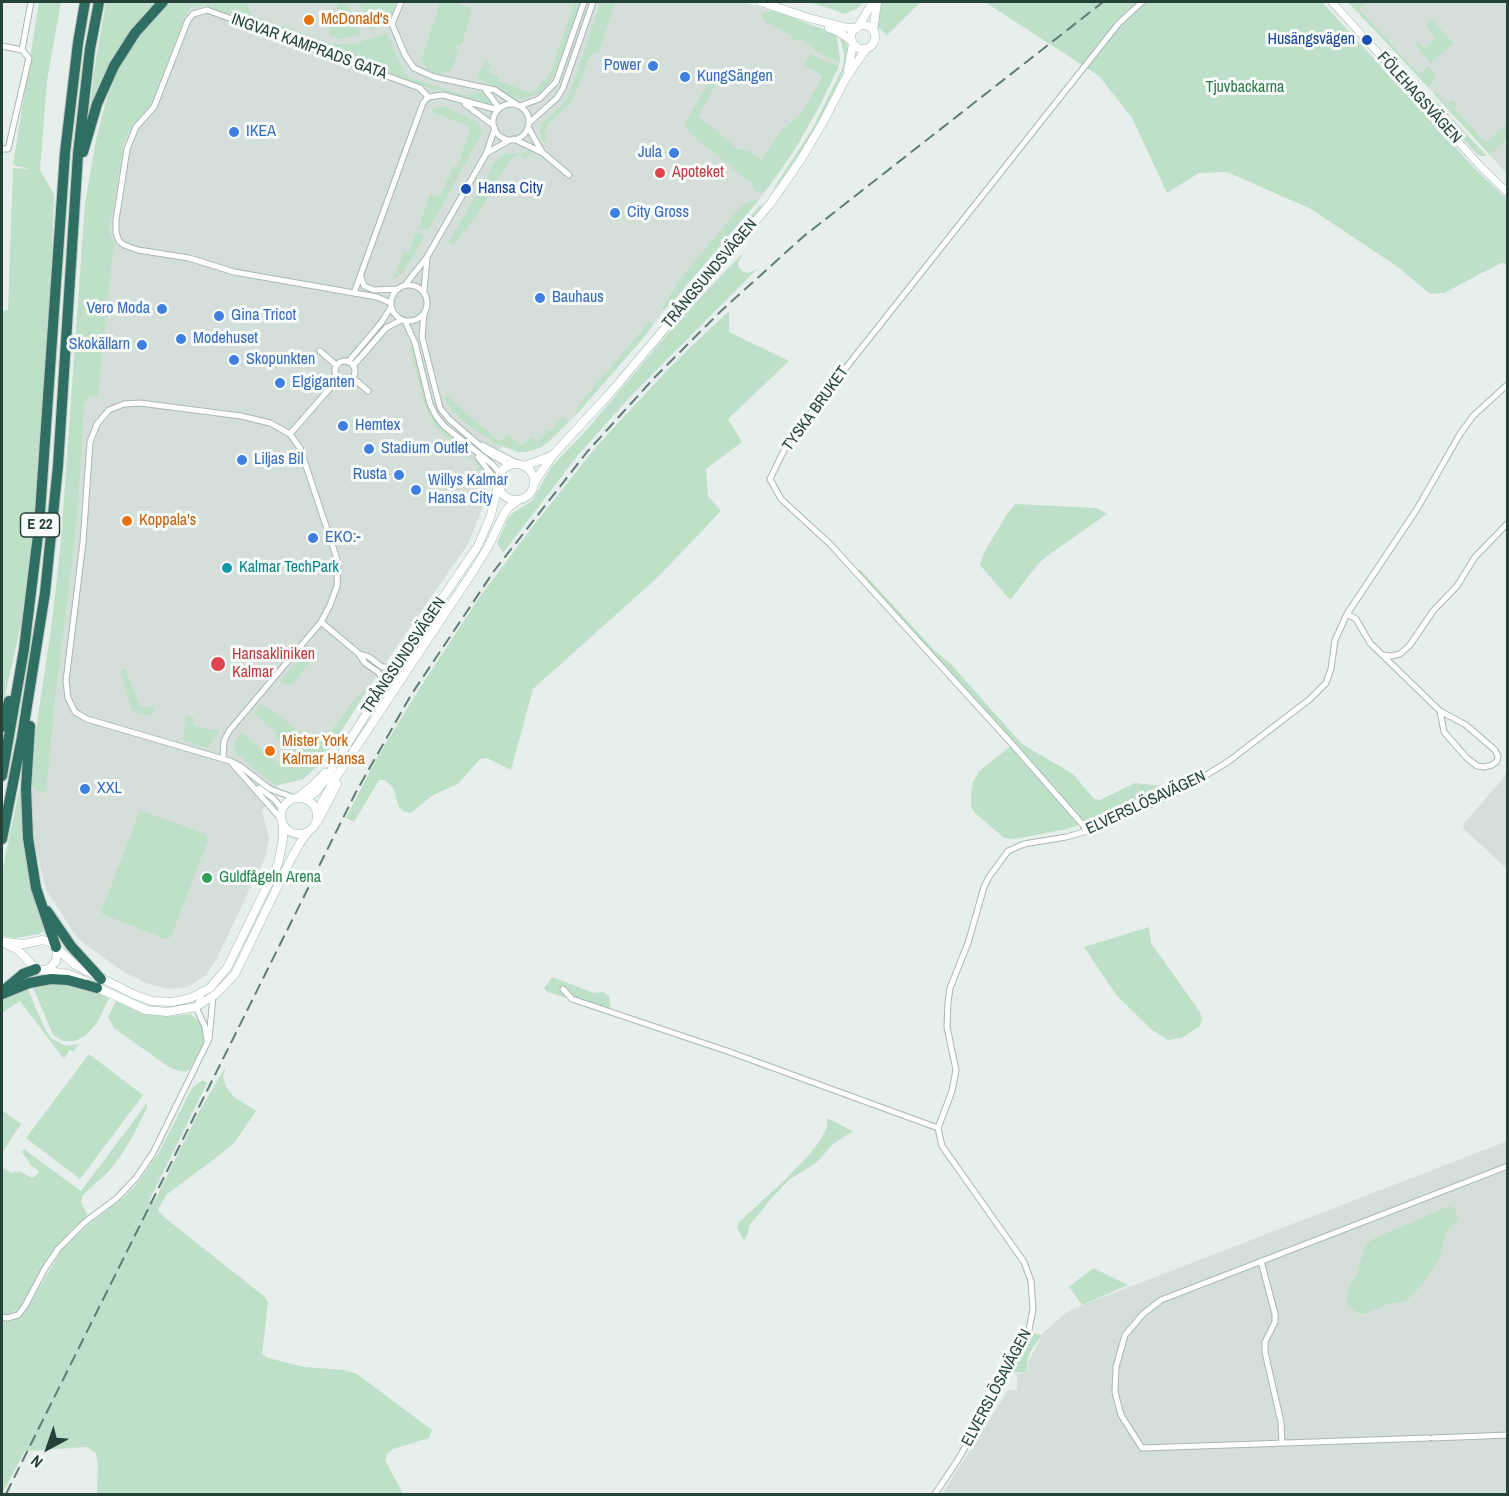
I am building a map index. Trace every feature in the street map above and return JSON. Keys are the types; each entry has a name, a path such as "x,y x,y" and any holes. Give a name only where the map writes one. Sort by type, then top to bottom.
{"highway":[{"name":"E 22","path":"2,776 24,649 38,538 45,465 65,153 76,55 85,2"},
{"name":"E 22","path":"2,839 36,659 45,593 58,465 77,172 86,82 99,2"},
{"path":"77,172 98,104 114,66 135,33 163,2"},
{"path":"2,727 24,649"},
{"path":"36,659 26,789 31,862 39,899 56,948"},
{"path":"39,899 99,983"},
{"path":"2,993 23,974 40,970"},
{"path":"2,993 29,983 51,979 99,983"}],"main road":[{"path":"761,2 809,18 848,28 867,26 873,31"},
{"path":"809,18 839,32 859,49 866,49 874,41 875,2"},
{"path":"852,43 852,34 875,2"},
{"name":"TRÅNGSUNDSVÄGEN","path":"846,78 852,43"},
{"name":"TRÅNGSUNDSVÄGEN","path":"534,483 552,456 611,392 770,204 800,161 846,78 866,49"},
{"name":"TRÅNGSUNDSVÄGEN","path":"523,465 552,456"},
{"path":"509,465 523,465 531,472 534,483 530,494 519,500 511,500 504,496 498,484 500,473 509,465"},
{"name":"TRÅNGSUNDSVÄGEN","path":"306,799 321,786 396,666 478,546 491,515 498,484"},
{"name":"TRÅNGSUNDSVÄGEN","path":"317,812 324,796 488,548 508,507 519,500"},
{"name":"TRÅNGSUNDSVÄGEN","path":"316,824 351,756"},
{"name":"TRÅNGSUNDSVÄGEN","path":"296,798 317,782 336,760"},
{"path":"2,942 18,944 42,940 50,942 75,965 99,983 131,1004 154,1011 177,1011 196,1006 224,988 235,974 295,851 316,824 315,807 306,799 296,798 288,801 282,809 282,847 271,878 227,968 203,992 191,999 162,1002 135,995 99,983 68,974 40,970 24,955 2,942"},
{"path":"282,822 292,833 300,835 308,832"},
{"path":"40,970 51,968 56,961 56,948"}],"street":[{"path":"22,50 31,2"},
{"path":"401,2 392,24 405,55 414,68 434,77 495,90 518,105 528,115 529,125 543,153"},
{"path":"351,364 381,323 391,305 393,295 405,285 427,257 486,154 494,127 494,117 499,109 508,104 518,105 539,99 556,82 584,2"},
{"path":"486,154 525,134 529,125 557,98 563,88 593,2"},
{"name":"TYSKA BRUKET","path":"1086,831 1012,744 830,544 781,499 770,479 788,442 818,403 1119,23 1142,2"},
{"name":"FÖLEHAGSVÄGEN","path":"1333,2 1482,168 1508,193"},
{"name":"INGVAR KAMPRADS GATA","path":"354,293 234,272 189,258 138,250 119,241 116,220 127,149 136,128 154,107 188,20 193,14 207,10 420,88 428,97 443,95 499,109"},
{"path":"2,46 22,50 29,58 8,149 2,149"},
{"path":"484,87 499,109"},
{"path":"428,97 423,103 354,293 377,297 391,305 395,315 403,320 415,343 430,404 436,416 500,473"},
{"name":"INGVAR KAMPRADS GATA","path":"461,101 494,127"},
{"path":"494,127 503,137 543,153 568,175"},
{"path":"427,257 424,291 428,303 424,315 422,337 440,408 449,419 496,458 509,465"},
{"path":"360,277 364,286 374,290 398,289"},
{"path":"405,285 417,286 424,291"},
{"path":"351,364 386,328 403,320 417,320 424,315"},
{"path":"320,351 336,364"},
{"path":"342,361 351,364 355,372 353,378 347,381 338,379 334,371 336,364 342,361"},
{"path":"353,378 368,391"},
{"path":"290,434 338,379"},
{"name":"ELVERSLÖSAVÄGEN","path":"935,1494 959,1458 1020,1350 1029,1330 1033,1309 1031,1281 1024,1262 942,1146 938,1128 952,1091 956,1070 948,1027 950,988 968,943 984,887 1008,851 1024,844 1066,837 1102,827 1182,790 1229,761 1310,699 1326,683 1331,669 1335,640 1347,614 1417,509 1460,434 1473,416 1508,384"},
{"path":"223,758 224,741 229,731 321,622 337,586 338,563 309,472 300,448 290,434 270,423 241,416 140,403 124,404 109,411 97,424 90,442 83,542 66,681 68,698 75,712 87,719 223,758 240,766 270,789 296,798"},
{"path":"478,443 523,465"},
{"path":"473,451 498,484"},
{"path":"1382,655 1400,654 1410,645 1433,611 1457,586 1475,557 1508,524"},
{"path":"1347,614 1356,619 1370,643 1440,711 1466,725 1495,750 1497,760 1492,765 1484,767 1477,766 1466,757 1444,732 1440,711"},
{"path":"321,622 358,653 386,683"},
{"path":"358,653 369,657 382,667 396,666"},
{"path":"230,761 237,771 274,799 282,809"},
{"path":"252,784 282,822"},
{"path":"563,989 572,999 727,1051 938,1128"},
{"path":"203,992 196,1006 207,1033 206,1045"},
{"path":"2,1317 18,1315 58,1249 85,1222 117,1198 136,1178 153,1153 211,1032 213,997"},
{"path":"1508,1166 1161,1300 1143,1314 1125,1335 1116,1367 1115,1392 1120,1415 1142,1448 1508,1435"},
{"path":"1261,1261 1275,1314 1275,1322 1264,1341 1281,1422 1282,1443"}],"shaded area":[{"path":"171,2 745,2 836,34 840,56 839,66 819,107 778,174 758,201 667,306 644,337 575,416 549,442 526,452 518,452 502,446 485,469 483,475 486,487 483,507 468,544 375,678 320,764 303,779 278,785 262,811 269,838 266,855 216,960 205,976 187,987 167,989 146,983 122,971 78,939 46,890 32,833 31,794 36,731 61,543 85,204 96,140 107,98 129,51 142,33"},
{"path":"1348,2 1507,2 1507,174 1428,87"},
{"path":"1507,771 1507,869 1463,828 1464,823 1502,780"},
{"path":"1507,1139 1507,1494 942,1494 1005,1395 1008,1391 1017,1390 1017,1374 1029,1372 1028,1362 1044,1332 1062,1316 1075,1308 1505,1142"}],"green space":[{"path":"39,2 61,2 47,81 40,170 54,194 52,258 30,556 21,625 2,708 2,311 8,310 13,168 30,169 13,165"},
{"path":"106,2 157,2 89,117 94,71"},
{"path":"171,2 249,2 248,7 252,15 332,44 354,44 387,33 405,74 409,77 463,95 482,93 493,102 481,104 445,91 435,90 203,5 192,7 187,11 152,103 131,128 124,143 110,225 114,243 98,395 89,397 84,404 78,509 46,792 43,793 31,784 61,543 85,204 96,140 117,71 142,33"},
{"path":"337,2 347,2 361,34 342,39 330,36 330,23 337,13"},
{"path":"359,2 396,2 390,20 371,30"},
{"path":"440,2 453,2 471,8 472,12 463,40 460,46 456,45 454,50 459,51 452,68 448,72 438,74 429,71 422,57"},
{"path":"575,2 580,2 555,73 551,81 539,93 525,99 517,99 477,78 485,61 491,63 488,72 499,76 498,81 532,93 550,74"},
{"path":"601,2 615,2 598,54 594,53 589,58 574,97 567,107 548,124 546,138 543,142 540,132 542,123 561,106 569,95"},
{"path":"810,2 863,2 858,8 845,14"},
{"path":"878,2 921,2 887,35 875,25"},
{"name":"Tjuvbackarna","path":"985,2 1322,2 1478,172 1507,199 1507,264 1501,263 1444,293 1430,294 1395,265 1311,209 1227,172 1199,173 1167,193 1132,118 1099,76"},
{"path":"1348,2 1367,2 1359,9 1419,74 1428,66 1435,74 1433,83 1428,87"},
{"path":"767,11 774,11 836,34 840,62 824,56 802,40 791,41 792,36 763,20 762,16"},
{"path":"1432,20 1453,43 1431,63 1415,45 1418,42 1424,49 1435,39 1426,25"},
{"path":"840,36 846,41 849,51 846,66 807,142 773,189 811,131 843,67 844,55"},
{"path":"810,54 839,66 795,149 765,192 757,192 752,187 753,185 690,133 685,124 708,82 711,83 715,86 698,116 738,149 750,151 761,160 781,131 802,113 823,76 804,65"},
{"path":"1435,91 1447,105 1453,100 1457,104 1454,108 1486,143 1507,124 1507,139 1490,155 1433,93"},
{"path":"1431,96 1487,156 1480,156 1475,152 1431,104"},
{"path":"444,106 475,121 482,133 429,229 424,230 418,228 430,194 440,197 453,166 457,167 471,127 432,112 434,108"},
{"path":"531,151 525,159 519,154 511,159 479,213 453,245 449,242 496,160 505,154 524,153"},
{"path":"753,200 758,201 664,310 662,308 681,278 742,205"},
{"path":"762,203 760,209 678,306 668,311 678,302"},
{"path":"416,232 424,237 404,271 391,280 404,251 409,252"},
{"path":"743,253 738,263 739,268 749,273 758,268 630,397 578,455 503,553 497,543 508,518 532,501 552,466 584,433 688,310"},
{"path":"729,311 729,332 789,361 728,419 742,442 706,469 708,496 721,511 658,577 533,689 511,770 487,758 480,759 458,784 433,795 411,813 399,807 393,788 385,780 379,780 354,822 346,818 378,756 418,691 479,598 533,526 596,447 673,364"},
{"path":"650,321 653,325 644,337 575,416 577,407"},
{"path":"412,346 430,414 441,428 485,469 483,471 476,471 480,466 435,427 424,403 410,347"},
{"path":"447,396 500,442 507,434 522,446 531,436 537,441 547,430 550,432 564,415 568,422 542,447 518,452 495,443 471,427 452,411 445,398"},
{"path":"1015,504 1097,508 1107,514 1047,556 1010,600 980,565 984,553"},
{"path":"860,569 934,650 951,664 1022,744 1073,774 1094,799 1100,800 1135,783 1171,787 1119,810 1067,829 1015,839 1004,838 976,814 971,807 971,794 973,782 979,771 1015,743 856,573"},
{"path":"315,650 318,654 317,662 313,659 291,685 282,683 281,680 305,651"},
{"path":"125,669 140,706 154,708 152,716 132,711 120,671"},
{"path":"375,678 320,764 303,779 278,785 270,782 235,752 233,744 242,733 278,763 290,746 283,740 277,740 275,736 277,733 254,713 261,704 279,715 304,736 324,741 357,696 364,692"},
{"path":"186,716 194,718 193,726 220,731 207,748 183,741"},
{"path":"24,768 33,890 44,931 15,938 2,936 2,872"},
{"path":"140,810 205,834 208,840 171,937 166,939 102,914"},
{"path":"1149,927 1151,943 1200,1012 1202,1019 1200,1026 1181,1038 1168,1040 1152,1030 1117,996 1084,947"},
{"path":"552,977 594,993 603,992 609,996 611,1012 548,992 544,989"},
{"path":"56,983 86,988 109,998 97,1023 85,1036 75,1041 63,1041 53,1035 32,985"},
{"path":"27,987 51,1038 66,1046 79,1044 73,1052 70,1049 64,1059 20,1001 2,1013 2,1000"},
{"path":"116,1001 148,1014 172,1016 190,1014 197,1019 203,1030 204,1042 190,1069 185,1072 170,1068 114,1028 108,1017"},
{"path":"89,1054 143,1095 80,1179 26,1138"},
{"path":"226,1066 223,1077 226,1087 234,1097 256,1111 235,1142 166,1195 158,1210 265,1297 268,1303 262,1354 268,1358 305,1367 344,1370 357,1374 432,1430 429,1438 393,1449 387,1454 385,1460 403,1494 97,1494 96,1453 87,1447 25,1451 2,1494 2,1321 11,1321 24,1313 61,1251 136,1185 159,1152 192,1088 203,1080 207,1083 149,1201 154,1202 200,1110"},
{"path":"147,1103 147,1108 133,1136 119,1158 109,1171 83,1195 81,1202 87,1214 86,1217 71,1230 50,1256 19,1309 10,1314 2,1314 2,1172 4,1168 12,1173 19,1171 32,1178 37,1175 39,1171 29,1164 22,1152 24,1149 81,1191"},
{"path":"2,1110 21,1124 2,1153"},
{"path":"827,1118 853,1131 833,1144 817,1162 789,1180 749,1226 744,1241 737,1228 738,1223 807,1157 827,1127"},
{"path":"1449,1206 1455,1209 1458,1219 1446,1233 1439,1259 1422,1285 1405,1302 1391,1303 1365,1314 1357,1313 1346,1303 1347,1292 1356,1276 1365,1246 1371,1240"},
{"path":"1093,1268 1128,1285 1082,1305 1069,1287"},
{"path":"1030,1332 1042,1335 1030,1352 1027,1363 1028,1372 1009,1373"}],"railway":[{"path":"6,1494 356,792 411,695 494,571 587,452 655,377 721,311 804,236 1103,2"}],"place":[{"name":"McDonald's","path":"309,20"},
{"name":"Husängsvägen","path":"1367,40"},
{"name":"Power","path":"653,66"},
{"name":"KungSängen","path":"685,77"},
{"name":"IKEA","path":"234,132"},
{"name":"Jula","path":"674,153"},
{"name":"Apoteket","path":"660,173"},
{"name":"Hansa City","path":"466,189"},
{"name":"City Gross","path":"615,213"},
{"name":"Bauhaus","path":"540,298"},
{"name":"Vero Moda","path":"162,309"},
{"name":"Gina Tricot","path":"219,316"},
{"name":"Modehuset","path":"181,339"},
{"name":"Skokällarn","path":"142,345"},
{"name":"Skopunkten","path":"234,360"},
{"name":"Elgiganten","path":"280,383"},
{"name":"Hemtex","path":"343,426"},
{"name":"Stadium Outlet","path":"369,449"},
{"name":"Liljas Bil","path":"242,460"},
{"name":"Rusta","path":"399,475"},
{"name":"Willys Kalmar Hansa City","path":"416,490"},
{"name":"Koppala's","path":"127,521"},
{"name":"EKO:-","path":"313,538"},
{"name":"Kalmar TechPark","path":"227,568"},
{"name":"Hansakliniken Kalmar","path":"218,664"},
{"name":"Mister York Kalmar Hansa","path":"270,751"},
{"name":"XXL","path":"85,789"},
{"name":"Guldfågeln Arena","path":"207,878"}]}
